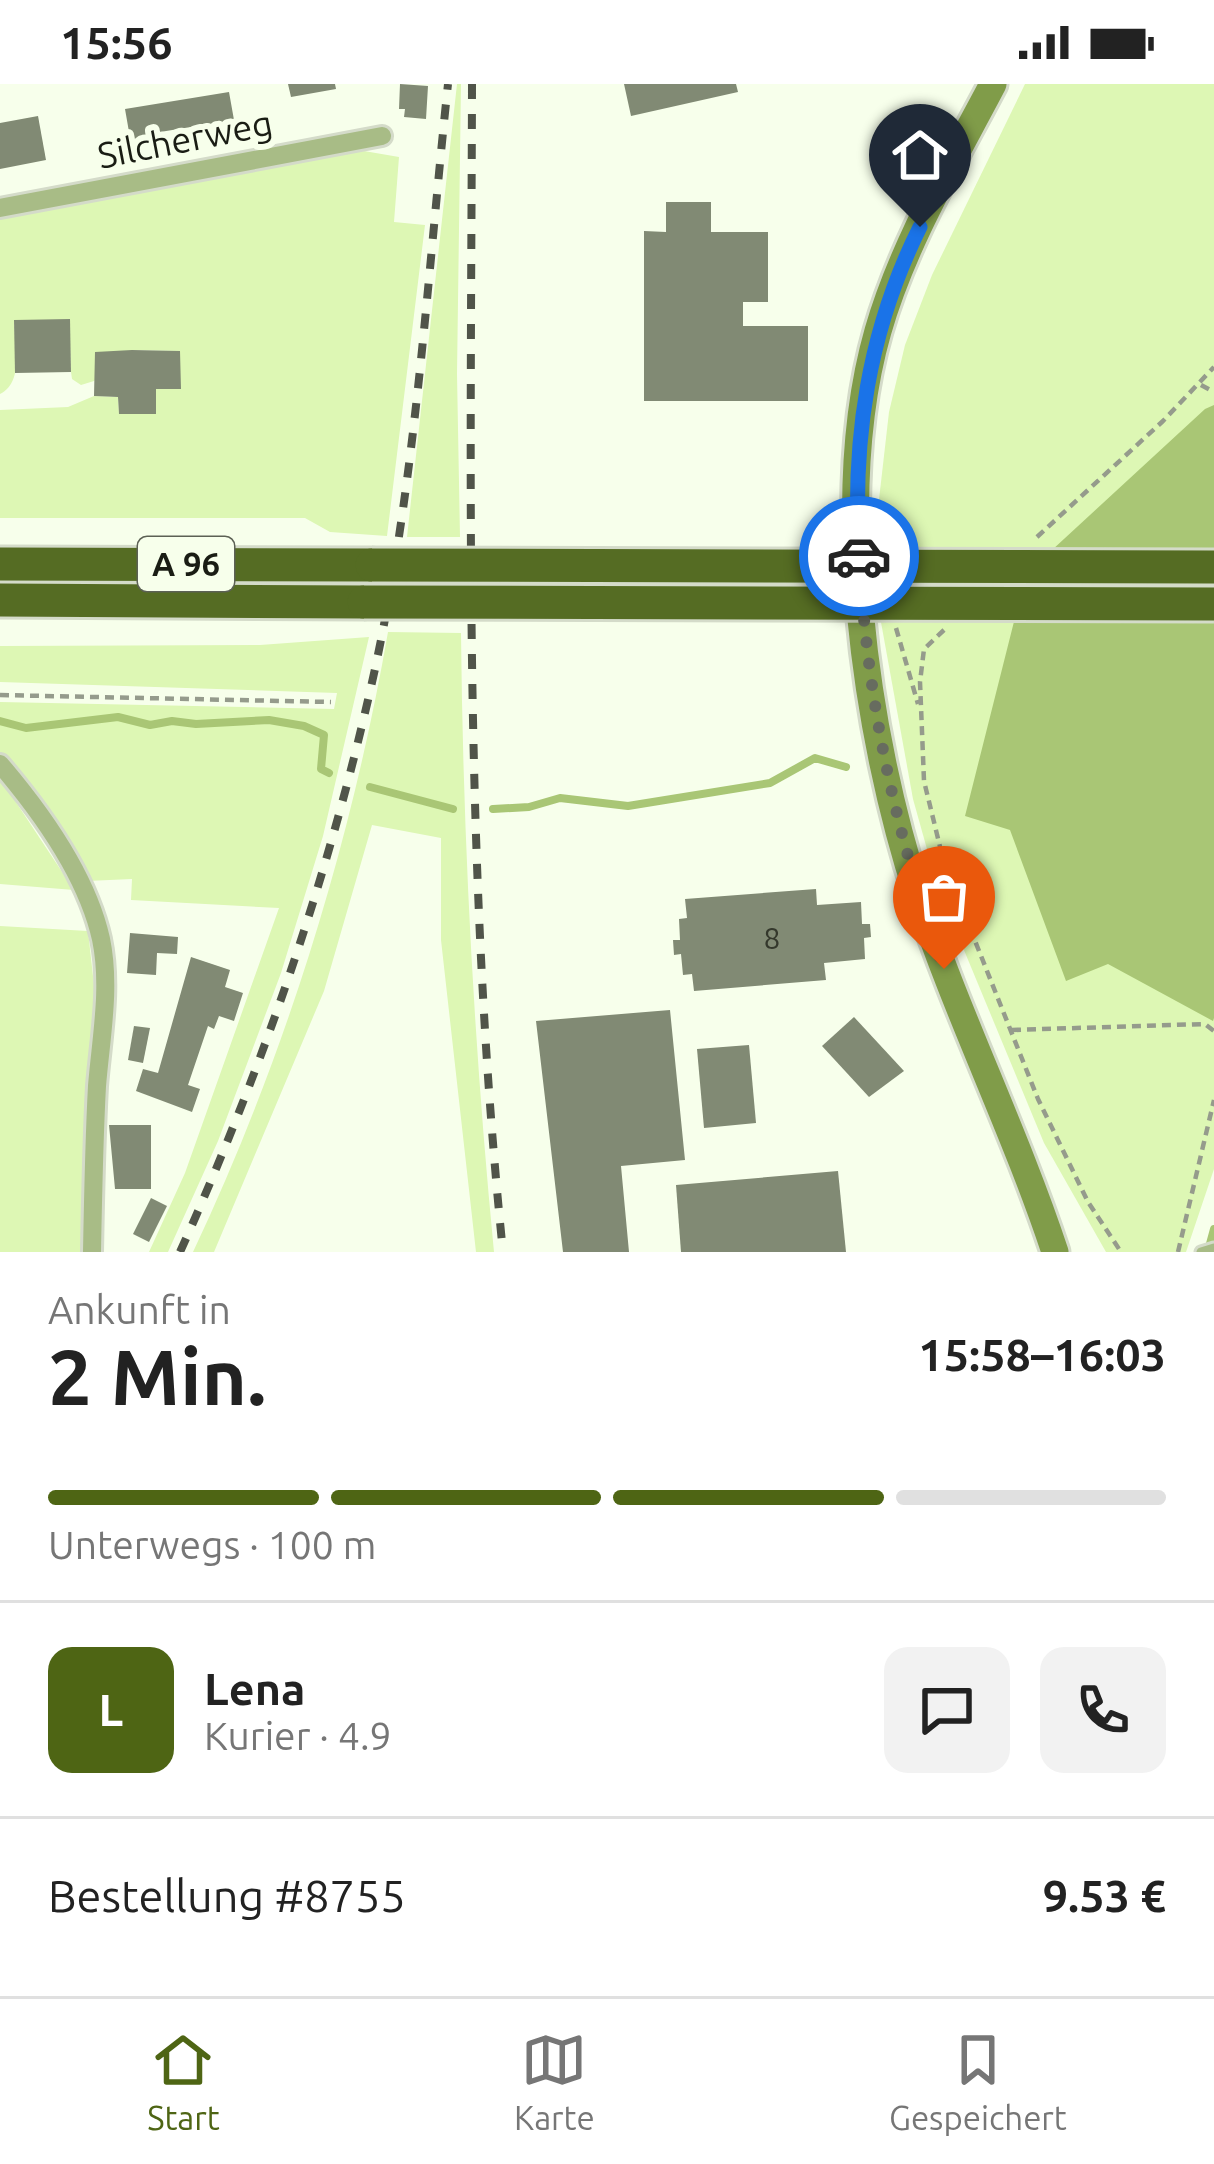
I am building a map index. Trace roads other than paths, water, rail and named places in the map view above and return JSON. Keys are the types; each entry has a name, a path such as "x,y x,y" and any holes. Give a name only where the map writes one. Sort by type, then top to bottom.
{"highway":[{"name":"A 96","path":"0,564 1214,567"},
{"name":"A 96","path":"0,601 1214,604"}],"street":[{"path":"993,84 902,262 878,331 860,423 859,551 877,720 901,842 944,969 1022,1158 1054,1252"},
{"name":"Silcherweg","path":"0,208 382,136"},
{"path":"0,764 62,853 101,941 105,1014 95,1122 92,1252"}],"lane":[{"path":"1201,1252 1214,1248"}],"waterway":[{"path":"0,721 26,728 118,717 150,725 269,720 324,735 321,769 329,773"},
{"path":"493,809 529,807 560,798 628,806 770,783 815,758 846,767"},
{"path":"370,787 453,809"},
{"path":"1208,1251 1214,1229"}],"railway":[{"path":"180,1252 288,980 368,700 408,471 448,84"},
{"path":"472,84 475,815 490,1106 503,1252"}]}
